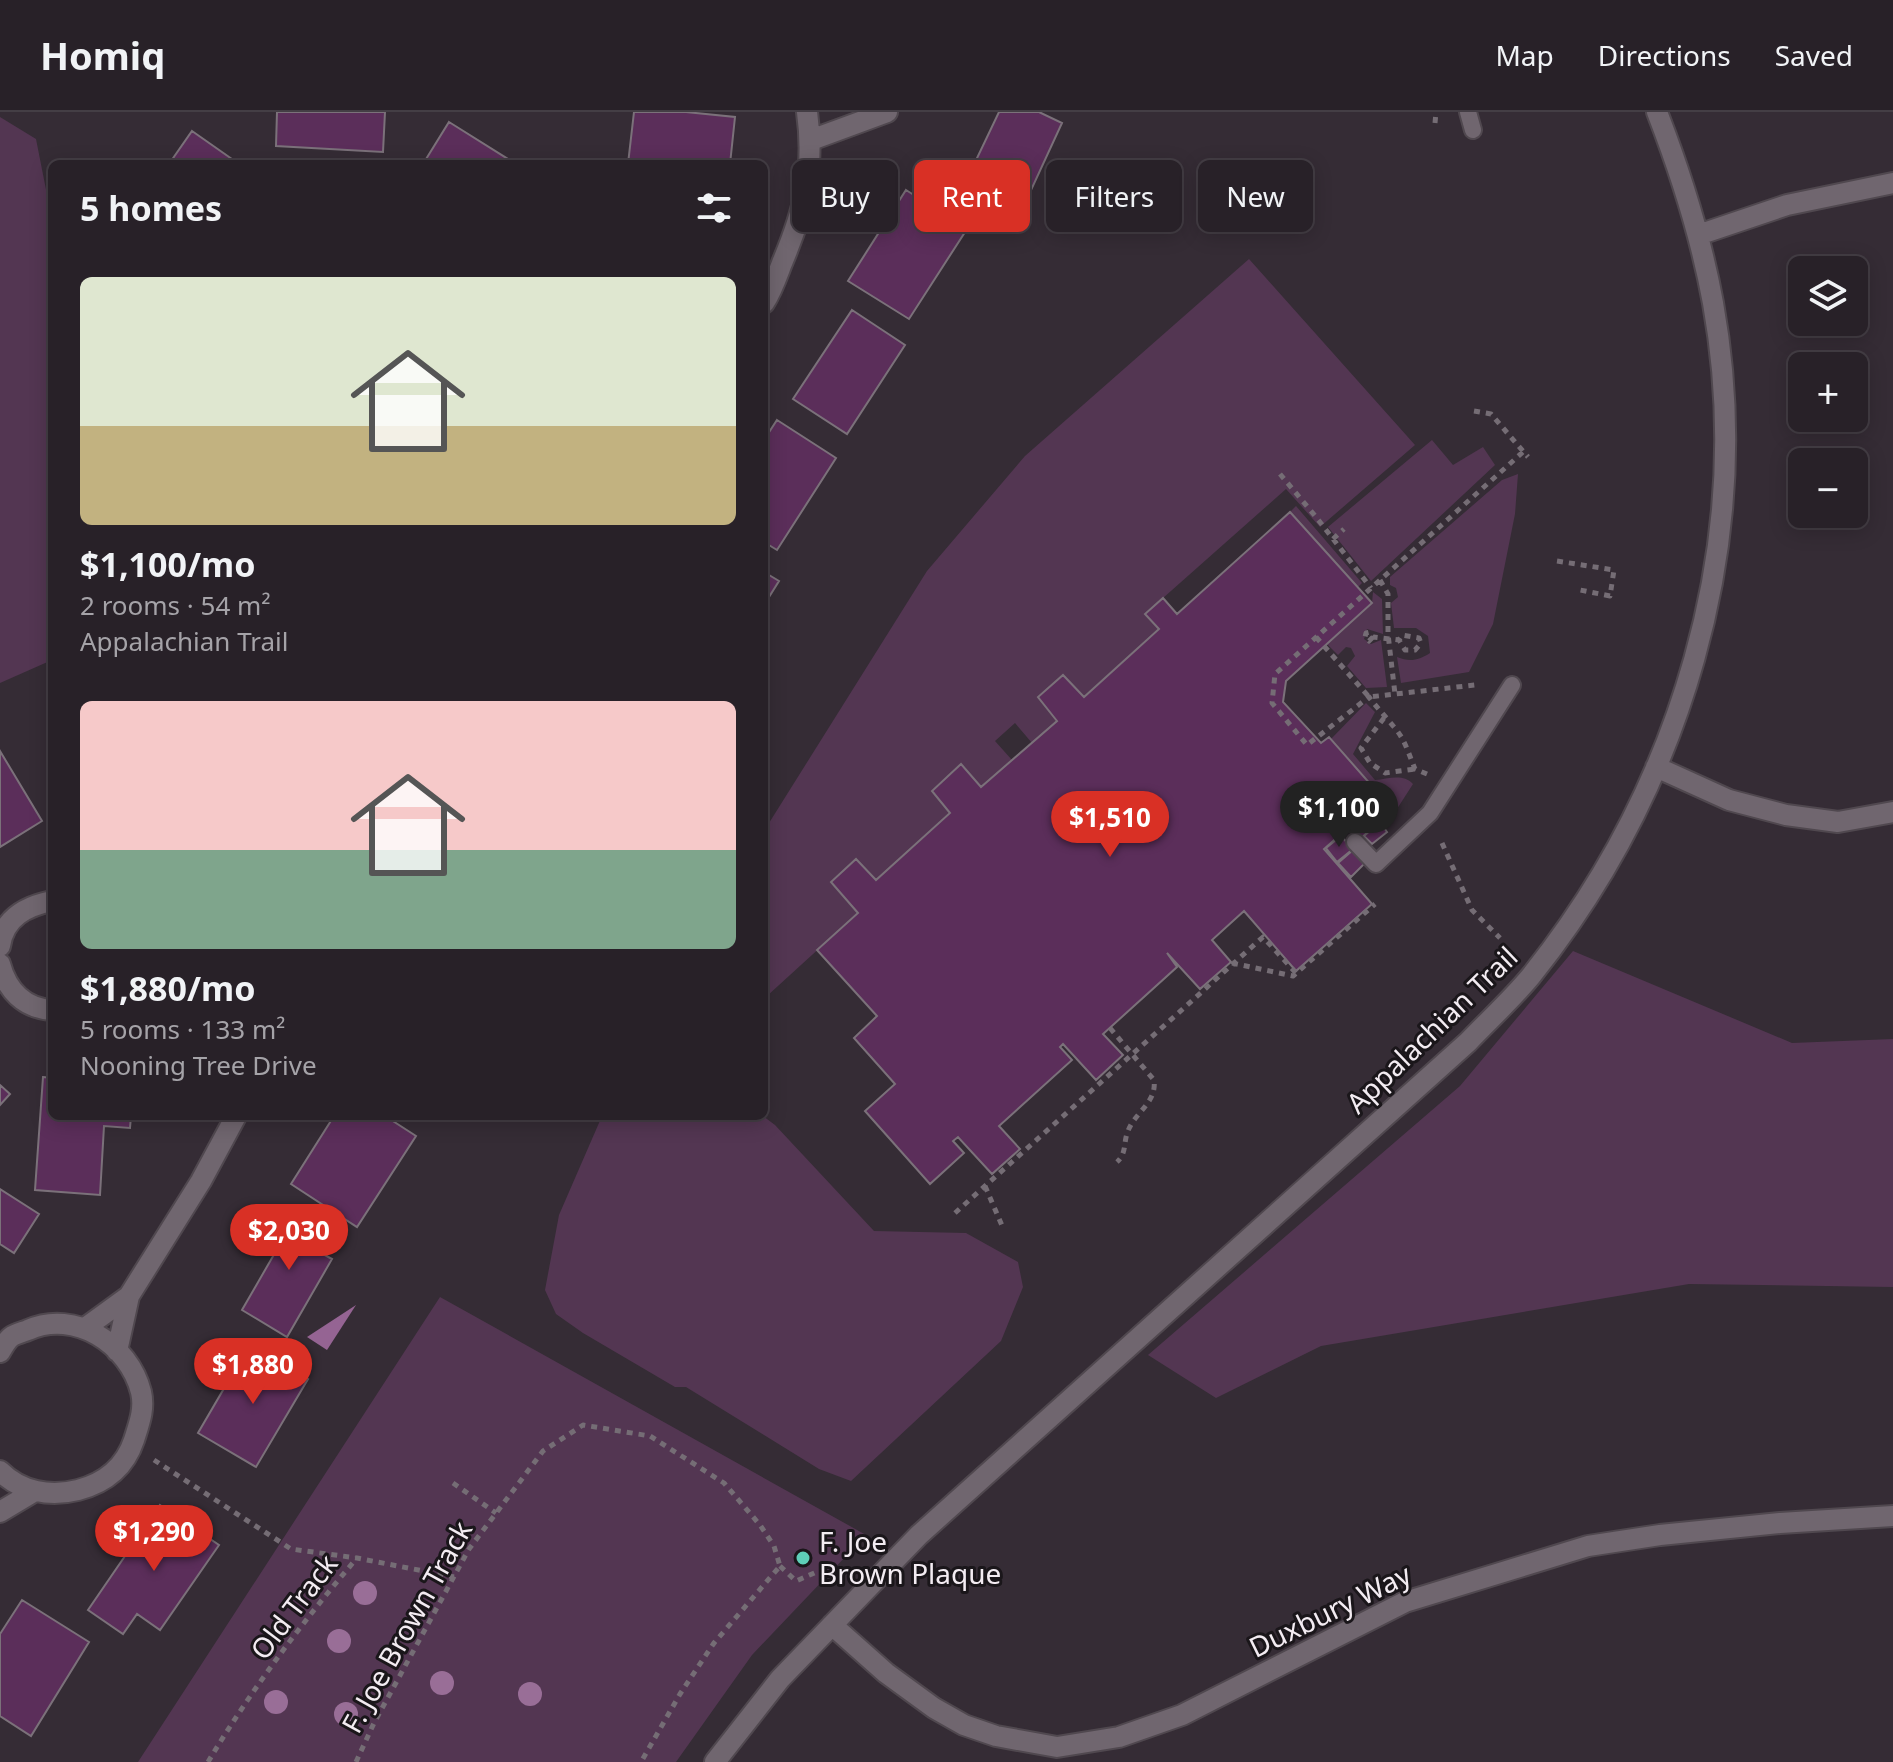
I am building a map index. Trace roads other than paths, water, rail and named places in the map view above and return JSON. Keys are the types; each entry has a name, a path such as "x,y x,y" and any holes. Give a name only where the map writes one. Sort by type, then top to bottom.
{"street":[{"path":"768,294 800,221 811,166 807,112"},
{"path":"811,140 887,112"},
{"name":"Appalachian Trail","path":"715,1762 780,1679 919,1535 1468,1042 1530,978 1583,904 1623,839 1656,767 1696,658 1711,600 1721,527 1725,455 1722,381 1713,305 1680,171 1657,112"},
{"path":"1698,235 1787,205 1893,183"},
{"path":"1656,767 1729,800 1786,815 1838,822 1893,812"},
{"path":"0,946 7,926 20,912 48,902"},
{"path":"0,964 5,982 16,997 29,1005 48,1009"},
{"path":"117,1351 129,1296 201,1181 234,1120"},
{"path":"85,1328 129,1296"},
{"path":"0,1352 11,1337 39,1325 56,1323 85,1328 103,1337 130,1365 141,1392 142,1413 129,1455 109,1477 94,1486 59,1495 28,1490 0,1471"},
{"path":"0,1512 35,1491"},
{"name":"Duxbury Way","path":"832,1625 886,1673 934,1708 964,1725 996,1736 1057,1747 1119,1737 1182,1715 1405,1602 1588,1546 1765,1524 1893,1516"}],"lane":[{"path":"1468,112 1473,130"},
{"path":"1355,842 1376,864 1430,813 1512,685"}],"place":[{"name":"F. Joe Brown Plaque","path":"803,1558"}]}
